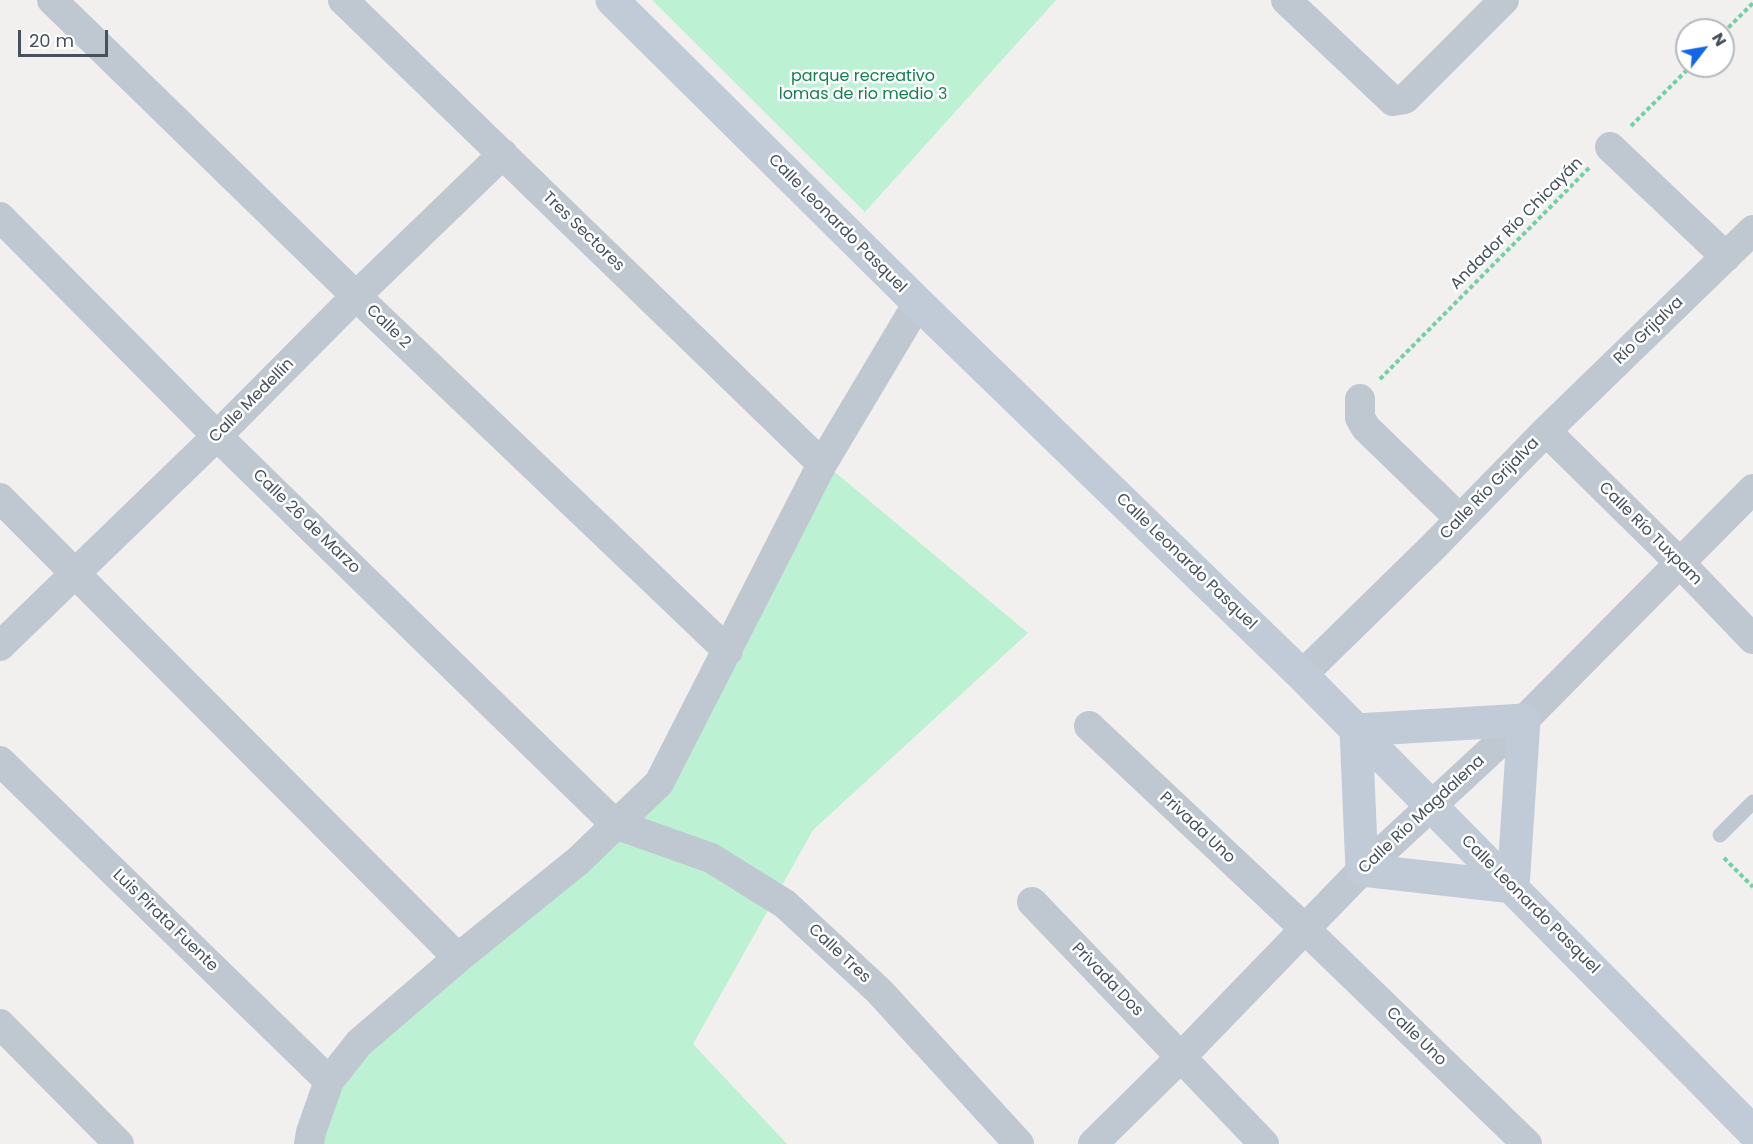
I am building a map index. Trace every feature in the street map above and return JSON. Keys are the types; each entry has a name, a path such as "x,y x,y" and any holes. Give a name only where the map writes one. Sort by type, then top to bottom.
{"street":[{"name":"Calle 2","path":"52,0 356,296 728,651"},
{"name":"Tres Sectores","path":"343,0 822,464"},
{"name":"Calle Leonardo Pasquel","path":"612,0 918,303 1302,675 1753,1132"},
{"path":"1286,0 1393,101 1405,99 1504,0"},
{"path":"1610,147 1726,257"},
{"name":"Calle Medellín","path":"0,646 503,154"},
{"name":"Calle 26 de Marzo","path":"0,217 217,436 615,824"},
{"name":"Río Grijalva","path":"1546,431 1753,230"},
{"path":"309,1144 329,1081 359,1043 458,958 578,861 658,783 728,651 822,464 918,303"},
{"path":"1360,399 1360,418 1366,428 1460,519"},
{"name":"Calle Río Grijalva","path":"1302,675 1434,546 1546,431"},
{"name":"Calle Río Tuxpam","path":"1546,431 1679,562 1753,639"},
{"name":"Calle Río Magdalena","path":"1093,1144 1306,930 1362,870 1524,720 1753,489"},
{"path":"0,498 458,958"},
{"path":"1524,720 1513,887 1362,870 1356,730 1524,720"},
{"name":"Privada Uno","path":"1089,726 1306,930"},
{"name":"Luis Pirata Fuente","path":"0,761 329,1081"},
{"name":"Calle Tres","path":"615,824 711,858 785,903 879,992 1019,1144"},
{"name":"Privada Dos","path":"1032,902 1264,1144"},
{"name":"Calle Uno","path":"1306,930 1527,1144"},
{"path":"0,1024 119,1144"}],"lane":[{"path":"1720,836 1753,802"}],"path":[{"path":"1735,21 1753,3"},
{"name":"Andador Río Chicayán","path":"1360,399 1678,78"},
{"path":"1720,836 1723,857 1753,887"}],"green space":[{"name":"parque recreativo lomas de rio medio 3","path":"652,0 1056,0 865,212"},
{"path":"818,458 1028,633 813,830 693,1044 787,1144 313,1144 323,1091 631,811"}]}
